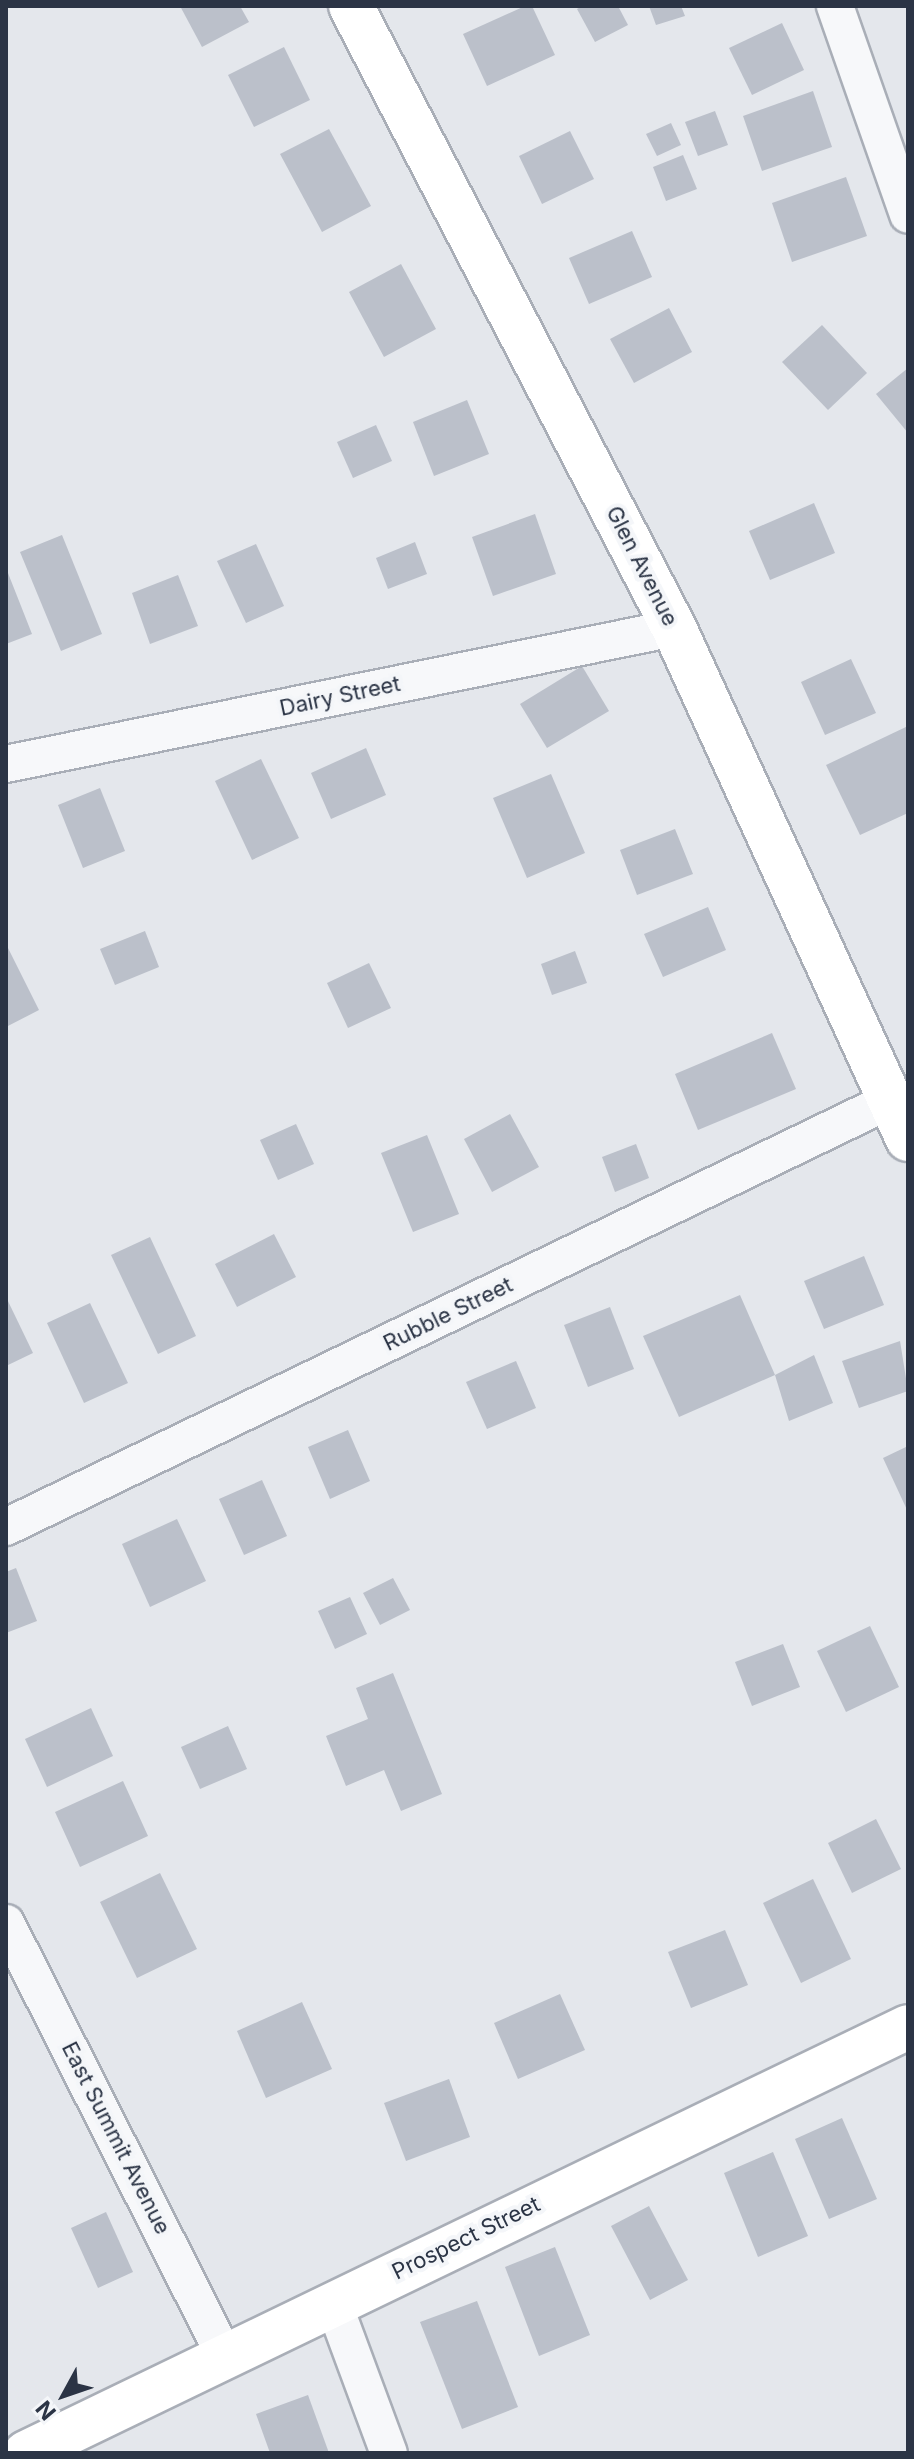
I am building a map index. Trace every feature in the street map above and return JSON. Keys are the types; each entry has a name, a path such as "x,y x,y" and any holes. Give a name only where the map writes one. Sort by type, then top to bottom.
{"street":[{"name":"Glen Avenue","path":"351,6 674,628 908,1139"},
{"path":"835,6 908,215"},
{"name":"Dairy Street","path":"6,764 674,628"},
{"name":"Rubble Street","path":"6,1527 891,1100"},
{"name":"East Summit Avenue","path":"6,1923 224,2354"},
{"name":"Prospect Street","path":"26,2453 224,2354 908,2027"},
{"path":"333,2302 389,2453"}],"building":[{"path":"180,6 240,6 249,22 202,47"},
{"path":"525,6 532,6 555,55 487,86 463,34"},
{"path":"582,6 618,6 628,25 595,42 577,9"},
{"path":"649,6 681,6 685,16 656,25"},
{"path":"782,23 804,70 752,95 729,48"},
{"path":"284,47 310,100 254,127 228,75"},
{"path":"813,91 832,147 762,171 743,116"},
{"path":"715,111 728,145 698,156 685,122"},
{"path":"671,123 681,145 657,156 646,134"},
{"path":"329,129 371,206 322,232 280,154"},
{"path":"570,131 594,179 542,204 519,156"},
{"path":"683,155 697,189 666,201 653,167"},
{"path":"846,177 867,236 792,262 772,203"},
{"path":"632,231 652,277 589,304 569,258"},
{"path":"401,264 436,329 384,357 349,292"},
{"path":"669,308 692,352 634,383 610,339"},
{"path":"822,325 867,373 828,410 782,362"},
{"path":"908,368 908,433 876,394"},
{"path":"467,400 489,454 434,476 413,422"},
{"path":"376,425 392,461 353,478 337,442"},
{"path":"814,503 835,553 770,580 749,531"},
{"path":"535,514 556,574 493,596 472,537"},
{"path":"62,535 102,634 61,651 20,552"},
{"path":"415,542 427,574 388,589 376,558"},
{"path":"256,544 284,606 246,623 217,561"},
{"path":"6,568 32,634 6,644"},
{"path":"178,575 198,626 150,644 132,593"},
{"path":"851,659 876,713 825,735 801,682"},
{"path":"582,666 609,711 547,748 520,704"},
{"path":"908,726 908,813 860,835 826,765"},
{"path":"366,748 386,795 331,819 311,773"},
{"path":"261,759 299,838 252,860 215,781"},
{"path":"551,774 585,853 527,878 493,798"},
{"path":"100,788 125,851 83,868 58,805"},
{"path":"675,829 693,874 637,895 620,850"},
{"path":"708,907 726,950 663,977 644,934"},
{"path":"145,931 159,967 115,985 100,949"},
{"path":"6,944 39,1010 6,1027"},
{"path":"575,951 587,983 552,995 541,964"},
{"path":"369,963 391,1008 348,1028 327,983"},
{"path":"772,1033 796,1089 698,1130 675,1074"},
{"path":"510,1114 539,1167 492,1192 464,1139"},
{"path":"296,1124 314,1164 278,1180 260,1140"},
{"path":"427,1135 459,1214 413,1232 381,1153"},
{"path":"636,1144 649,1178 615,1192 602,1157"},
{"path":"274,1234 296,1277 237,1307 215,1264"},
{"path":"150,1237 196,1336 158,1354 111,1255"},
{"path":"864,1256 884,1305 824,1329 804,1281"},
{"path":"740,1295 775,1375 679,1417 643,1336"},
{"path":"6,1297 33,1353 6,1366"},
{"path":"90,1303 128,1383 84,1403 47,1323"},
{"path":"610,1307 634,1369 588,1387 564,1325"},
{"path":"900,1341 908,1391 859,1408 842,1361"},
{"path":"814,1355 833,1403 789,1421 775,1375"},
{"path":"516,1361 536,1408 487,1429 466,1382"},
{"path":"348,1430 370,1481 330,1499 308,1447"},
{"path":"908,1446 908,1512 883,1458"},
{"path":"262,1480 287,1536 244,1555 219,1499"},
{"path":"177,1519 206,1581 150,1607 122,1544"},
{"path":"16,1568 37,1621 6,1633 6,1572"},
{"path":"393,1578 410,1610 380,1625 363,1593"},
{"path":"350,1597 367,1634 335,1649 318,1611"},
{"path":"870,1626 899,1687 846,1712 817,1651"},
{"path":"783,1644 800,1687 752,1706 735,1662"},
{"path":"393,1673 442,1794 401,1811 384,1770 346,1786 326,1736 368,1719 356,1688"},
{"path":"91,1708 113,1756 47,1787 25,1739"},
{"path":"228,1726 247,1769 200,1789 181,1747"},
{"path":"123,1781 148,1836 80,1867 55,1812"},
{"path":"876,1819 901,1869 852,1893 828,1843"},
{"path":"160,1873 197,1949 137,1978 100,1902"},
{"path":"813,1879 851,1959 801,1983 763,1903"},
{"path":"725,1930 748,1985 691,2008 668,1952"},
{"path":"560,1994 585,2050 518,2079 494,2023"},
{"path":"302,2002 332,2069 266,2098 237,2031"},
{"path":"449,2079 470,2137 406,2161 384,2103"},
{"path":"842,2118 877,2199 829,2219 795,2139"},
{"path":"773,2152 808,2236 758,2257 724,2173"},
{"path":"649,2206 688,2280 650,2300 611,2226"},
{"path":"106,2212 133,2272 98,2288 71,2228"},
{"path":"555,2247 590,2335 539,2356 505,2267"},
{"path":"477,2301 518,2407 462,2429 420,2322"},
{"path":"308,2395 329,2453 270,2453 256,2414"}]}
